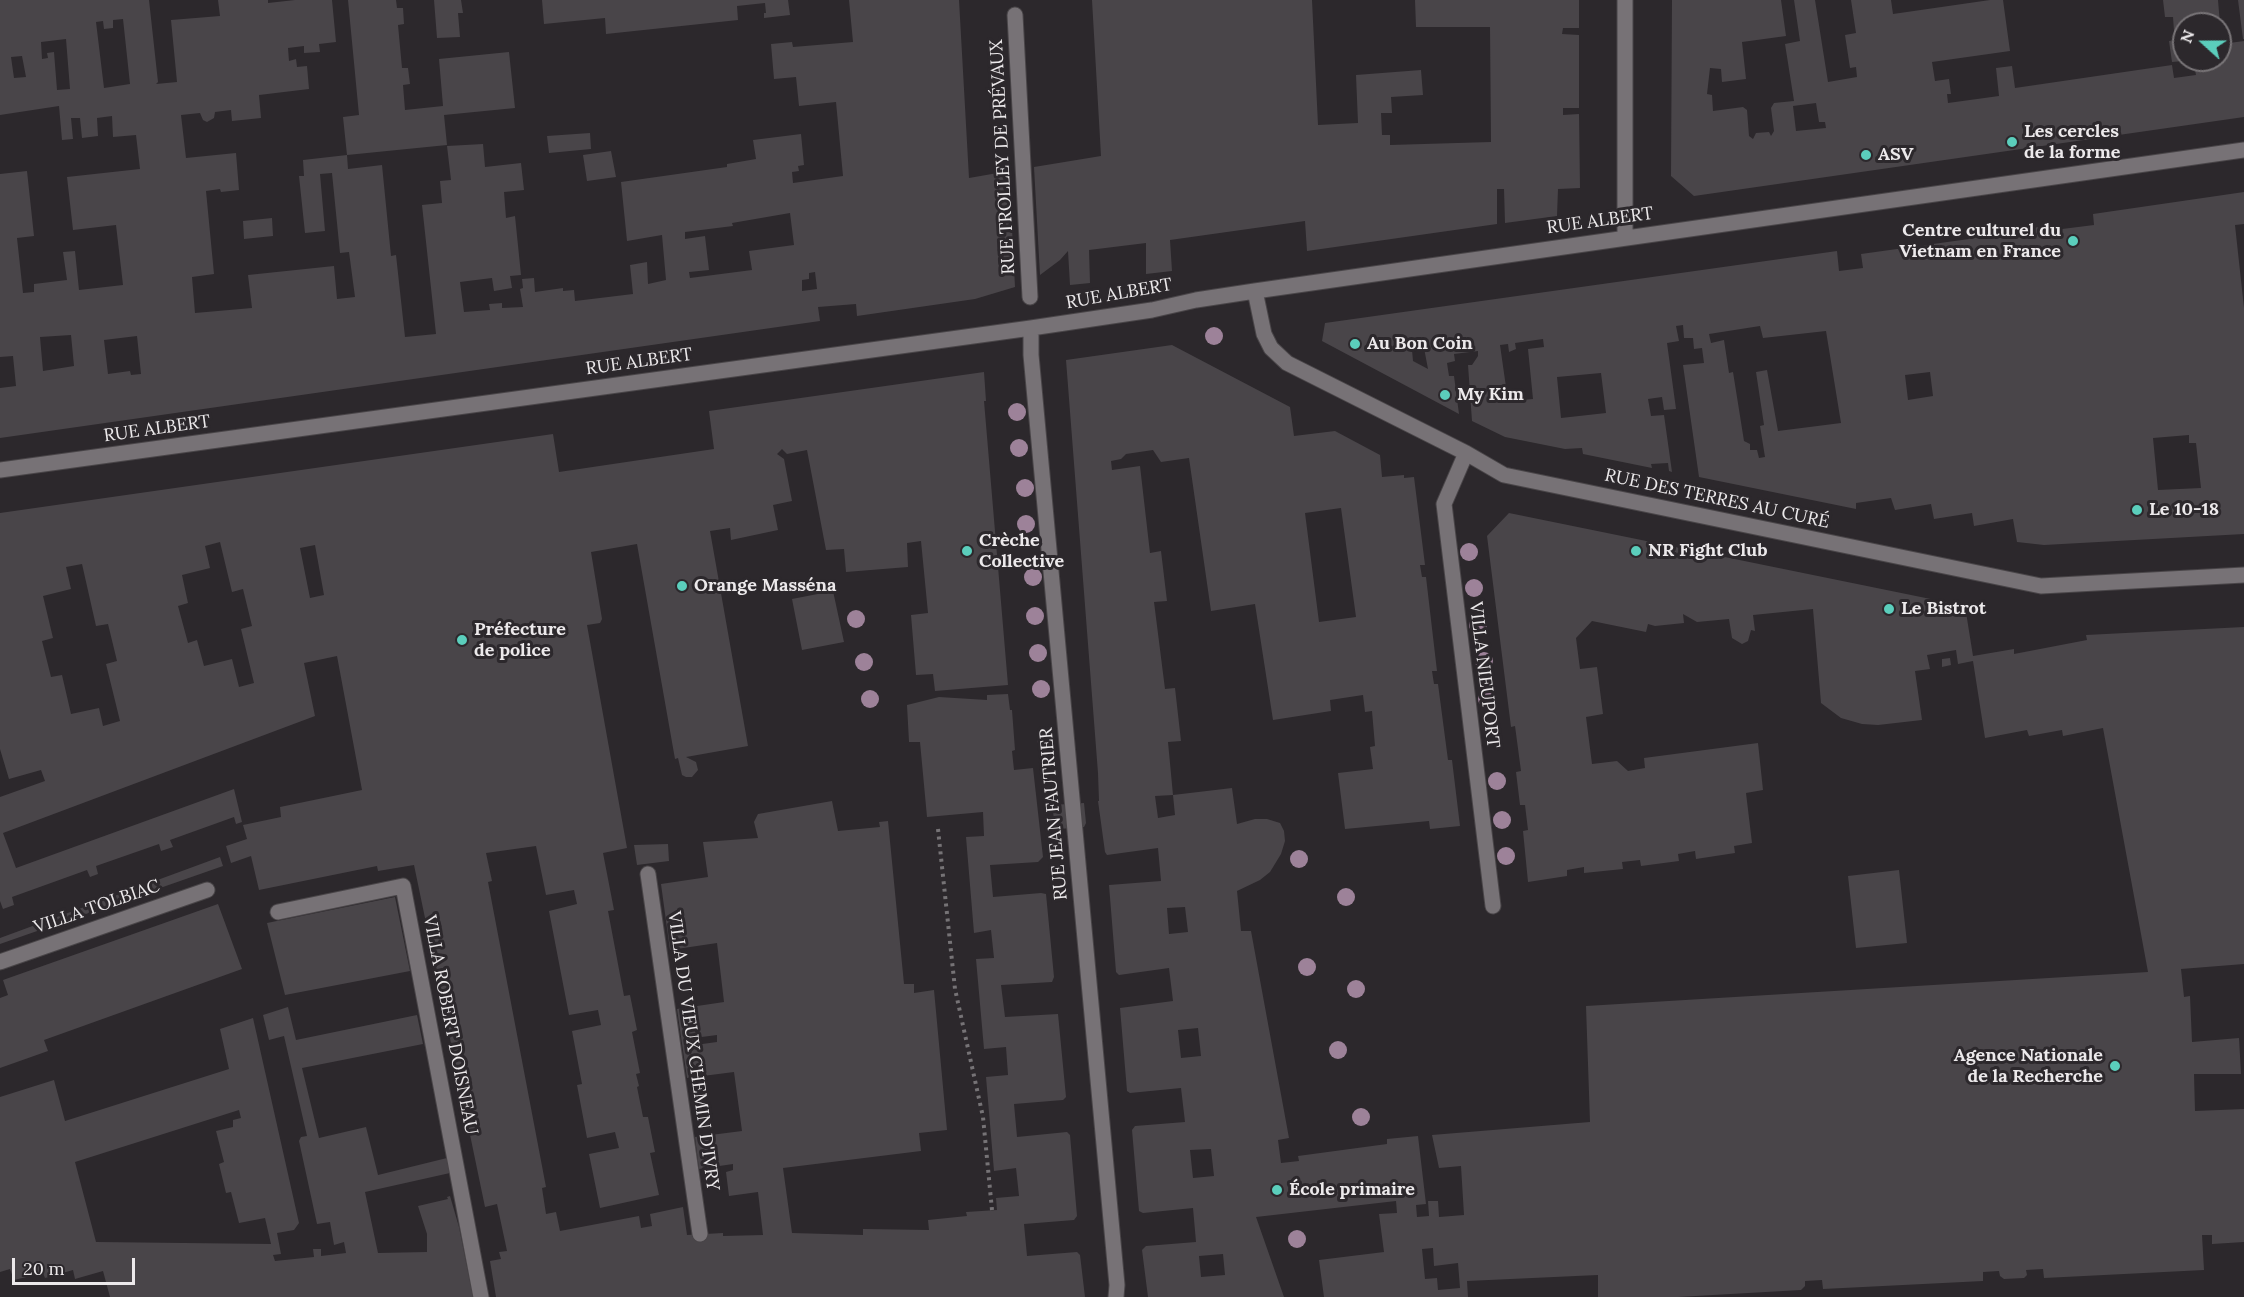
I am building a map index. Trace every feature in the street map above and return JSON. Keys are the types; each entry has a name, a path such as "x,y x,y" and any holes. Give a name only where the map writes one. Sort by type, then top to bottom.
{"street":[{"path":"1625,0 1625,237"},
{"name":"RUE TROLLEY DE PRÉVAUX","path":"1016,15 1030,297"},
{"name":"RUE ALBERT","path":"0,471 1031,328 1152,310 1196,300 1255,291 2244,150"},
{"name":"RUE DES TERRES AU CURÉ","path":"1255,291 1264,334 1271,348 1287,363 1466,453 1504,475 2041,586 2244,575"},
{"name":"RUE JEAN FAUTRIER","path":"1031,328 1031,354 1114,1249 1116,1297"},
{"name":"VILLA NIEUPORT","path":"1466,453 1444,504 1493,906"},
{"name":"VILLA DU VIEUX CHEMIN D'IVRY","path":"648,874 700,1234"},
{"name":"VILLA ROBERT DOISNEAU","path":"278,912 403,886 481,1297"},
{"name":"VILLA TOLBIAC","path":"0,962 207,890"}],"path":[{"path":"938,829 955,989 983,1117 992,1210"}],"building":[{"path":"0,0 149,0 158,82 156,84 177,82 171,20 220,16 218,0 268,0 268,3 332,0 336,42 319,44 320,52 304,53 304,46 288,48 289,61 296,59 297,67 307,66 309,89 259,95 261,118 232,121 231,110 215,112 214,118 207,122 203,120 200,113 181,115 186,158 236,153 239,190 206,191 214,274 192,277 195,313 252,308 248,275 334,266 337,299 355,297 349,252 340,253 332,173 320,174 325,231 305,233 299,176 304,176 303,160 347,155 348,169 382,165 391,256 396,255 405,337 436,334 422,205 442,203 440,181 451,180 447,146 483,144 485,167 521,163 524,190 504,192 506,218 515,216 521,275 510,276 512,288 494,291 492,278 460,282 464,312 490,310 489,304 502,303 502,308 523,307 520,289 523,288 522,279 534,278 535,292 563,288 563,291 574,290 575,301 633,294 630,265 647,262 648,284 666,280 662,235 627,241 621,182 727,167 727,164 756,159 753,140 801,134 804,165 798,166 799,171 792,172 793,183 843,176 836,102 799,106 796,77 774,79 771,44 792,42 793,47 853,42 849,0 959,0 969,178 1009,171 1015,287 975,299 857,316 856,304 818,307 820,321 0,438 0,388 16,386 13,356 0,357 0,174 27,171 34,236 17,238 23,293 34,292 34,284 67,280 63,252 75,251 79,290 123,285 116,225 73,230 67,177 140,169 136,135 113,137 112,116 97,118 98,136 82,138 80,118 71,118 73,139 62,140 59,106 0,115","holes":["123,19 130,84 104,88 96,22 103,21 104,29 113,28 113,20","66,39 70,89 57,90 54,52 47,53 48,58 42,59 41,42","22,56 26,77 14,78 11,57","790,213 794,245 749,251 752,270 690,278 689,272 709,270 705,236 685,239 685,232 733,226 732,223","815,272 817,289 802,291 802,280 809,279 809,273","71,335 74,366 43,371 40,337","137,336 141,374 131,375 130,371 108,374 104,340"]},
{"path":"348,0 396,0 397,8 403,8 404,24 398,25 402,68 408,68 410,84 403,85 405,110 443,106 439,59 509,52 515,108 444,115 447,145 347,155 343,117 359,115"},
{"path":"434,0 461,0 463,13 458,13 460,37 437,38"},
{"path":"542,0 788,0 790,15 764,18 765,3 737,6 738,20 606,34 605,18 544,24"},
{"path":"1092,0 1312,0 1318,125 1358,123 1356,75 1421,70 1423,95 1391,97 1392,113 1381,113 1382,135 1390,135 1390,145 1491,142 1490,27 1416,27 1415,0 1579,0 1579,28 1563,28 1562,34 1579,35 1579,108 1563,108 1563,115 1579,114 1580,188 1558,189 1557,216 1505,223 1504,189 1497,189 1497,224 1307,251 1305,221 1170,240 1172,271 1146,274 1146,243 1089,250 1090,283 1070,285 1068,251 1040,275 1034,167 1101,156"},
{"path":"1672,0 1781,0 1786,36 1742,42 1746,79 1722,82 1721,69 1710,68 1707,94 1712,95 1713,111 1743,107 1747,110 1749,136 1753,139 1756,133 1769,132 1771,136 1774,131 1771,108 1774,103 1794,101 1785,44 1800,41 1794,0 1815,0 1828,82 1857,77 1856,67 1850,68 1845,35 1856,33 1851,0 1891,0 1893,14 2003,0 2010,51 1932,62 1935,81 1949,79 1951,94 1947,94 1948,103 1999,96 1996,68 2012,66 2015,88 2172,65 2174,78 2196,75 2195,72 2232,72 2232,43 2244,41 2244,117 1694,196 1671,176","holes":["1816,103 1819,122 1825,122 1826,128 1796,131 1793,106"]},
{"path":"2163,0 2218,0 2219,12 2172,12 2172,17 2165,17"},
{"path":"2238,0 2244,0 2244,39 2243,39"},
{"path":"2169,41 2172,41 2172,62"},
{"path":"590,133 591,149 549,153 547,136"},
{"path":"611,151 616,177 587,181 583,155"},
{"path":"2244,192 2244,224 2235,225 2244,308 2244,534 2044,545 2017,542 2013,519 1974,526 1972,513 1934,519 1931,504 1895,510 1891,498 1856,503 1856,509 1699,477 1683,365 1704,363 1702,348 1694,349 1693,338 1684,338 1683,325 1676,326 1679,341 1667,343 1676,409 1664,410 1662,397 1648,399 1651,416 1664,415 1672,472 1669,471 1668,463 1651,464 1652,468 1583,454 1582,448 1565,449 1505,437 1472,421 1468,365 1472,365 1478,356 1478,351 1454,354 1455,361 1447,363 1449,376 1454,376 1459,414 1322,341 1325,323 1837,251 1839,271 1863,268 1861,254 2061,224 2062,229 2094,225 2093,214","holes":["1760,326 1763,338 1826,331 1841,423 1778,431 1767,370 1756,372 1764,425 1760,426 1765,457 1759,458 1757,450 1750,450 1750,444 1744,441 1733,372 1729,373 1724,340 1711,343 1709,334","1543,339 1544,347 1528,349 1533,399 1521,400 1520,392 1507,394 1500,345 1508,344 1509,352 1516,349 1515,343","1424,348 1428,369 1413,361 1412,350","1930,372 1933,396 1908,400 1905,375","1601,373 1606,413 1561,418 1557,377","2189,435 2189,443 2196,443 2201,488 2158,490 2153,438"]},
{"path":"272,218 273,236 244,239 243,221"},
{"path":"1172,345 1290,407 1294,436 1335,431 1380,455 1382,477 1404,475 1404,478 1414,477 1425,565 1420,565 1422,577 1426,577 1437,671 1432,671 1434,684 1438,684 1448,760 1452,760 1460,826 1430,829 1429,821 1345,829 1338,773 1373,769 1370,747 1375,746 1372,711 1365,712 1363,695 1330,700 1331,711 1273,720 1255,604 1211,611 1189,458 1161,462 1153,450 1126,454 1121,459 1111,461 1112,470 1140,466 1150,553 1161,551 1167,601 1154,602 1165,689 1175,688 1181,741 1168,742 1173,795 1232,788 1237,824 1255,819 1267,819 1280,823 1284,831 1285,841 1281,854 1270,872 1260,880 1237,891 1241,931 1251,931 1289,1138 1278,1140 1281,1163 1299,1161 1298,1156 1387,1144 1387,1139 1418,1136 1426,1204 1416,1205 1417,1217 1429,1216 1428,1201 1438,1201 1439,1217 1464,1215 1461,1166 1439,1168 1432,1135 1590,1122 1586,1006 2148,972 2103,728 2063,736 2062,730 2029,736 2027,730 1985,738 1973,661 1958,664 1956,650 1927,655 1930,669 1915,671 1922,720 1878,725 1862,724 1841,718 1821,703 1813,609 1753,615 1755,631 1751,630 1748,641 1742,644 1732,638 1729,619 1697,622 1683,614 1684,623 1655,626 1648,624 1646,632 1592,621 1576,638 1580,669 1597,667 1603,714 1586,717 1592,764 1617,761 1628,771 1645,768 1644,758 1758,743 1763,790 1746,793 1752,843 1734,846 1735,853 1696,859 1695,851 1678,854 1679,861 1641,866 1640,860 1622,862 1623,869 1584,873 1584,867 1567,870 1567,876 1528,882 1523,831 1528,830 1525,805 1520,805 1516,772 1521,771 1515,726 1511,727 1487,536 1509,513 1965,606 1973,656 2014,649 2014,654 2087,640 2086,635 2244,627 2244,964 2181,969 2184,997 2190,996 2192,1042 2239,1038 2241,1074 2194,1074 2195,1111 2244,1109 2244,1242 2212,1244 2212,1235 2202,1235 2204,1270 2044,1278 2043,1269 2026,1270 2027,1275 2024,1278 2004,1279 2000,1276 1999,1271 1983,1272 1983,1281 1823,1289 1822,1280 1805,1281 1805,1286 1801,1290 1678,1297 1598,1297 1598,1275 1467,1281 1468,1297 1324,1297 1319,1260 1384,1252 1379,1214 1397,1213 1396,1201 1256,1217 1284,1297 1148,1297 1142,1250 1146,1246 1196,1242 1193,1208 1143,1213 1139,1211 1132,1130 1135,1126 1185,1122 1181,1088 1130,1093 1127,1091 1120,1008 1173,1001 1169,968 1119,975 1116,972 1109,885 1161,881 1158,848 1107,855 1105,852 1098,801 1098,773 1066,360","holes":["1341,508 1356,617 1319,622 1305,513","1173,795 1175,815 1158,818 1155,796","1185,907 1188,932 1169,934 1167,908","1198,1028 1201,1056 1181,1058 1178,1030","1211,1149 1214,1176 1193,1178 1190,1150","1433,1248 1434,1266 1458,1263 1460,1288 1438,1290 1437,1278 1425,1279 1422,1249","1223,1254 1225,1275 1201,1277 1199,1256"]},
{"path":"984,372 986,401 984,401 1008,685 935,691 933,674 916,675 911,615 928,613 921,541 907,543 908,567 846,572 844,549 826,550 807,450 787,454 782,449 777,454 784,459 792,501 773,505 778,530 731,540 730,528 710,531 748,746 686,757 696,762 698,770 692,777 686,777 682,775 678,758 675,759 637,544 591,552 602,619 600,623 587,625 627,848 603,853 614,910 608,911 624,996 630,995 637,1030 632,1032 640,1073 636,1074 639,1086 637,1087 643,1117 648,1117 655,1152 650,1153 659,1195 600,1208 589,1154 619,1148 615,1132 587,1138 577,1085 582,1084 572,1031 601,1025 598,1010 569,1015 549,911 577,904 574,890 546,895 536,846 486,853 492,881 488,882 546,1187 542,1188 546,1214 556,1212 560,1231 639,1216 641,1228 652,1226 650,1214 683,1207 687,1235 723,1233 723,1236 763,1235 758,1192 729,1196 726,1172 733,1170 733,1164 699,1169 695,1137 742,1131 734,1072 687,1078 677,1009 724,1002 717,943 670,950 661,884 708,877 703,842 758,838 754,822 758,814 832,801 838,831 880,827 879,822 888,821 904,984 914,984 914,993 934,990 947,1130 919,1133 921,1151 783,1168 792,1233 863,1235 863,1229 929,1230 928,1220 967,1216 966,1212 997,1210 996,1198 1019,1196 1016,1168 994,1171 986,1077 1008,1075 1006,1047 984,1049 976,959 994,958 991,930 974,933 966,837 984,836 983,812 927,817 920,742 909,742 907,705 939,697 987,700 987,695 1008,694 1010,710 1012,710 1014,770 1033,768 1043,857 1038,862 990,865 993,897 1046,894 1054,977 1052,982 1001,985 1005,1017 1058,1014 1066,1097 1063,1100 1014,1104 1017,1137 1067,1132 1070,1135 1077,1216 1074,1220 1024,1224 1027,1256 1077,1252 1080,1255 1085,1297 496,1297 490,1261 501,1259 499,1252 507,1251 497,1204 485,1207 414,865 378,871 377,866 259,890 251,856 231,863 226,846 247,839 243,825 281,817 280,807 362,790 337,656 304,663 315,716 3,833 16,868 234,789 242,822 236,824 234,817 170,840 173,847 161,851 159,844 96,866 98,874 90,877 87,870 12,897 14,905 3,909 0,901 0,797 45,781 41,770 9,779 0,749 0,513 553,434 559,472 714,449 709,411","holes":["220,542 232,592 243,589 252,626 241,629 254,683 239,687 232,659 204,666 197,640 188,643 178,606 188,603 182,575 210,568 205,546","315,545 324,595 310,598 300,548","82,564 96,626 108,624 117,661 106,664 120,721 103,726 99,708 71,714 62,675 51,677 42,641 53,638 43,596 71,589 66,567","717,1035 717,1042 695,1045 694,1038"]},
{"path":"833,591 844,642 802,650 792,599"},
{"path":"1950,658 1951,665 1942,667 1942,659"},
{"path":"1084,803 1086,823 1084,827 1059,829 1055,826 1052,805"},
{"path":"668,844 669,861 637,865 634,845"},
{"path":"220,857 223,866 0,944 0,938"},
{"path":"1899,870 1907,943 1856,948 1848,876"},
{"path":"395,897 410,971 285,995 267,923"},
{"path":"218,904 242,969 44,1040 48,1051 0,1068 0,998 8,995 3,980"},
{"path":"288,1007 296,1040 417,1015 423,1044 302,1068 319,1138 366,1127 378,1175 447,1158 450,1173 365,1192 378,1253 427,1252 427,1234 418,1206 448,1199 447,1197 450,1196 459,1227 473,1297 110,1297 103,1271 75,1279 73,1270 45,1278 43,1273 14,1280 10,1269 0,1272 0,1097 54,1080 65,1121 229,1069 220,1029 253,1018 299,1223 294,1230 277,1233 281,1254 273,1255 275,1261 314,1257 313,1249 321,1249 321,1256 346,1253 344,1242 334,1245 330,1222 317,1224 299,1141 301,1137 307,1136 284,1036 269,1040 263,1015","holes":["239,1110 241,1118 233,1120 233,1127 216,1131 224,1162 219,1164 226,1193 231,1192 239,1223 265,1218 271,1244 96,1242 75,1162"]}],"place":[{"name":"Les cercles de la forme","path":"2012,142"},
{"name":"ASV","path":"1866,155"},
{"name":"Centre culturel du Vietnam en France","path":"2073,241"},
{"name":"Au Bon Coin","path":"1355,344"},
{"name":"My Kim","path":"1445,395"},
{"name":"Le 10-18","path":"2137,510"},
{"name":"Crèche Collective","path":"967,551"},
{"name":"NR Fight Club","path":"1636,551"},
{"name":"Orange Masséna","path":"682,586"},
{"name":"Le Bistrot","path":"1889,609"},
{"name":"Préfecture de police","path":"462,640"},
{"name":"Agence Nationale de la Recherche","path":"2115,1066"},
{"name":"École primaire","path":"1277,1190"}]}
